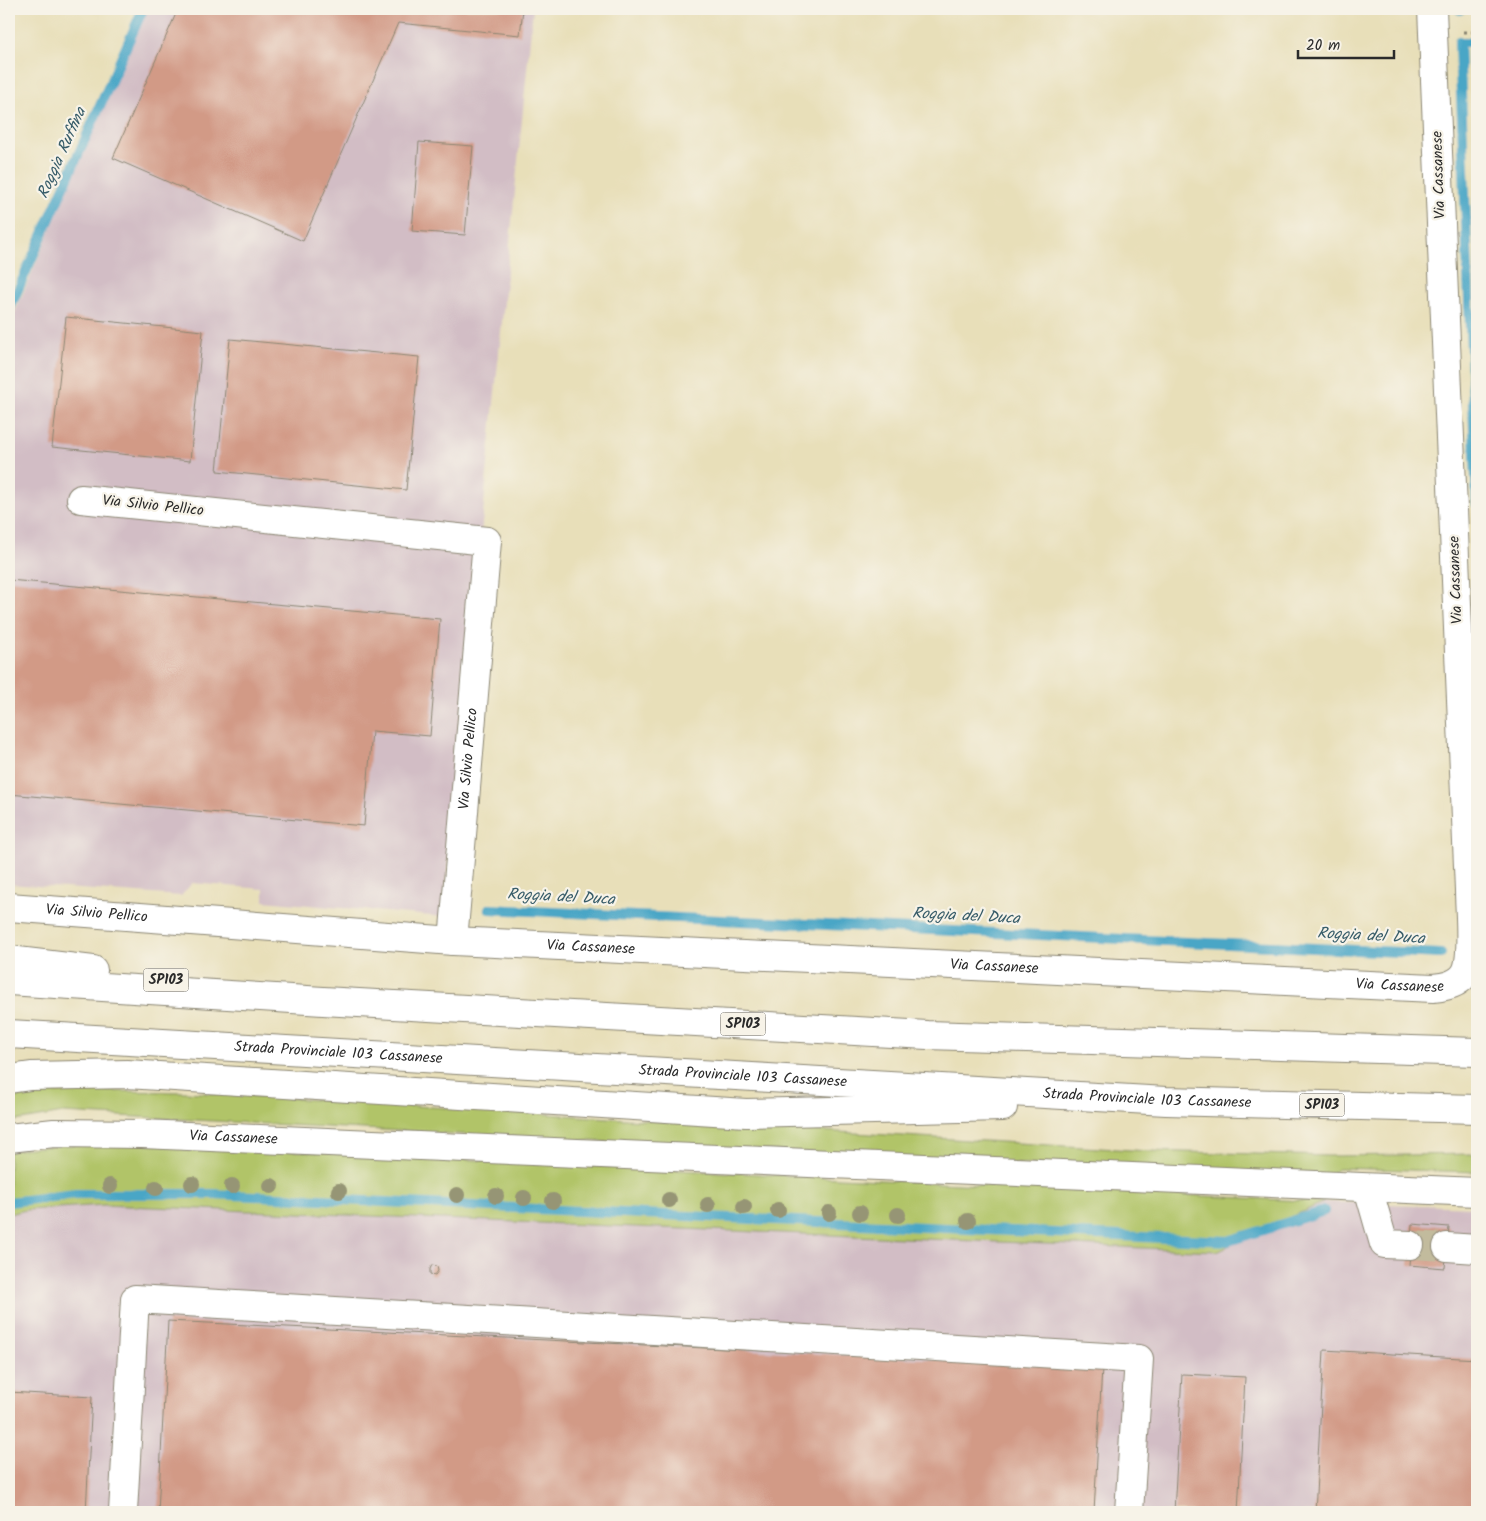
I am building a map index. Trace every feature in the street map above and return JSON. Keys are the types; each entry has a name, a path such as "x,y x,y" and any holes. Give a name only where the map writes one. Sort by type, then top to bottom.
{"main road":[{"name":"Via Cassanese","path":"453,941 1433,988 1450,985 1462,977 1466,972 1470,957 1469,890 1432,9"},
{"name":"Via Silvio Pellico","path":"9,907 453,941 488,542 80,499"},
{"name":"SP103","path":"9,960 323,1001"},
{"name":"SP103","path":"9,981 323,1001 927,1035 1477,1052"},
{"name":"Strada Provinciale 103 Cassanese","path":"9,1034 1166,1101 1477,1108"},
{"name":"SP103","path":"9,1079 32,1076 127,1074 746,1113 927,1110 1166,1101"},
{"name":"Via Cassanese","path":"9,1138 54,1133 142,1134 1477,1192"},
{"path":"1368,1188 1384,1244 1410,1245"},
{"path":"1447,1247 1477,1249"},
{"path":"123,1512 135,1299 1139,1359 1129,1512"}],"shaded area":[{"path":"145,9 533,9 443,917 264,901 264,889 192,883 181,896 9,884 9,326"},
{"path":"1324,1202 1477,1207 1477,1512 9,1512 9,1214 26,1210 104,1205 1217,1251"}],"green space":[{"path":"95,1091 186,1092 1148,1151 1329,1156 1477,1154 1477,1172 1339,1168 1322,1180 63,1113 9,1122 9,1098 50,1093"},
{"path":"110,1142 1324,1202 1217,1251 104,1205 26,1210 9,1214 9,1152 29,1148"}],"building":[{"path":"178,9 523,9 520,35 398,23 303,241 113,158"},
{"path":"419,142 473,146 465,235 412,231"},
{"path":"66,317 203,331 190,461 52,447"},
{"path":"230,339 419,357 406,490 217,471"},
{"path":"9,580 440,619 430,736 372,731 364,826 9,794"},
{"path":"1412,1224 1449,1227 1445,1268 1409,1265"},
{"path":"432,1265 437,1266 438,1271 435,1275 430,1274"},
{"path":"168,1321 1102,1368 1094,1512 158,1512"},
{"path":"1324,1350 1477,1359 1477,1512 1315,1512"},
{"path":"1182,1374 1245,1377 1238,1512 1174,1512"},
{"path":"9,1392 92,1397 86,1512 9,1512"}],"waterway":[{"name":"Roggia Ruffina","path":"9,310 143,9"},
{"path":"1477,42 1459,42 1477,504"},
{"name":"Roggia del Duca","path":"489,909 1441,954"},
{"path":"9,1202 76,1194 211,1194 1228,1241 1324,1211"}],"tunnel":[{"path":"1410,1245 1447,1247"}]}
